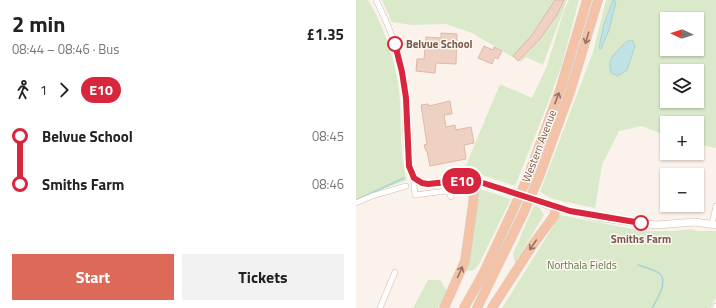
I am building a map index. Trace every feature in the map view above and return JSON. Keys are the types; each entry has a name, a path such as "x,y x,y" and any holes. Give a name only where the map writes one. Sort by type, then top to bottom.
{"highway":[{"name":"Western Avenue","path":"464,308 483,274 529,174 560,90 587,0"},
{"name":"Western Avenue","path":"477,308 523,214 539,177 570,92 598,0"},
{"path":"444,308 465,261 475,182"},
{"path":"492,308 534,243 554,216 556,208"}],"street":[{"path":"376,0 395,44 402,72 406,98 409,166 412,175 416,180 428,184 457,181 488,184 556,208 602,218 650,224 695,222 714,224 716,206"},
{"path":"416,180 414,185 415,195 446,191 451,197"},
{"path":"356,203 372,196 406,186"},
{"path":"380,308 395,272"}],"green space":[{"path":"356,0 368,0 383,29 390,51 398,83 402,156 407,180 356,199"},
{"path":"382,0 567,0 543,65 526,57 521,62 472,33 446,24 412,25 392,22"},
{"path":"569,0 579,0 562,64 515,186 464,170 500,84 532,98 547,66 564,10"},
{"name":"Smiths Farm","path":"606,0 716,0 716,148 704,145 704,116 660,116 660,133 642,126 619,131 602,165 595,208 553,199 540,192 593,52"},
{"path":"480,189 511,199 479,264 474,270 466,271 478,191"},
{"path":"534,205 540,208 544,215 515,263 513,254"},
{"name":"Northala Fields","path":"560,215 643,231 675,231 691,229 697,231 716,231 716,297 711,308 502,308"},
{"path":"428,280 440,280 447,291 438,308 413,308"}],"water":[{"path":"613,0 616,2 609,30 601,49 599,48 604,24"},
{"path":"632,40 635,46 627,70 618,76 611,73 610,62 612,58 624,43"}],"building":[{"path":"555,0 564,0 557,15 539,40 518,61 513,56 532,35"},
{"path":"441,33 457,34 456,64 436,63 435,73 416,71 417,59 424,59 426,37 441,38"},
{"path":"484,46 493,50 494,47 502,51 498,59 495,57 492,64 478,58"},
{"path":"450,101 452,114 444,115 446,127 455,125 456,130 471,127 474,143 464,145 466,159 430,166 427,151 424,145 427,144 421,105 428,104 429,106"}],"waterway":[{"path":"356,200 404,178"},
{"path":"638,265 651,269 662,276 663,281 661,290 652,308"}],"bus line":[{"name":"E10","path":"395,44 402,72 406,98 407,151 409,166 412,175 419,182 428,184 457,181 483,183 556,208 585,215 641,223"}],"place":[{"name":"Belvue School","path":"395,44"},
{"name":"Smiths Farm","path":"641,223"}]}
